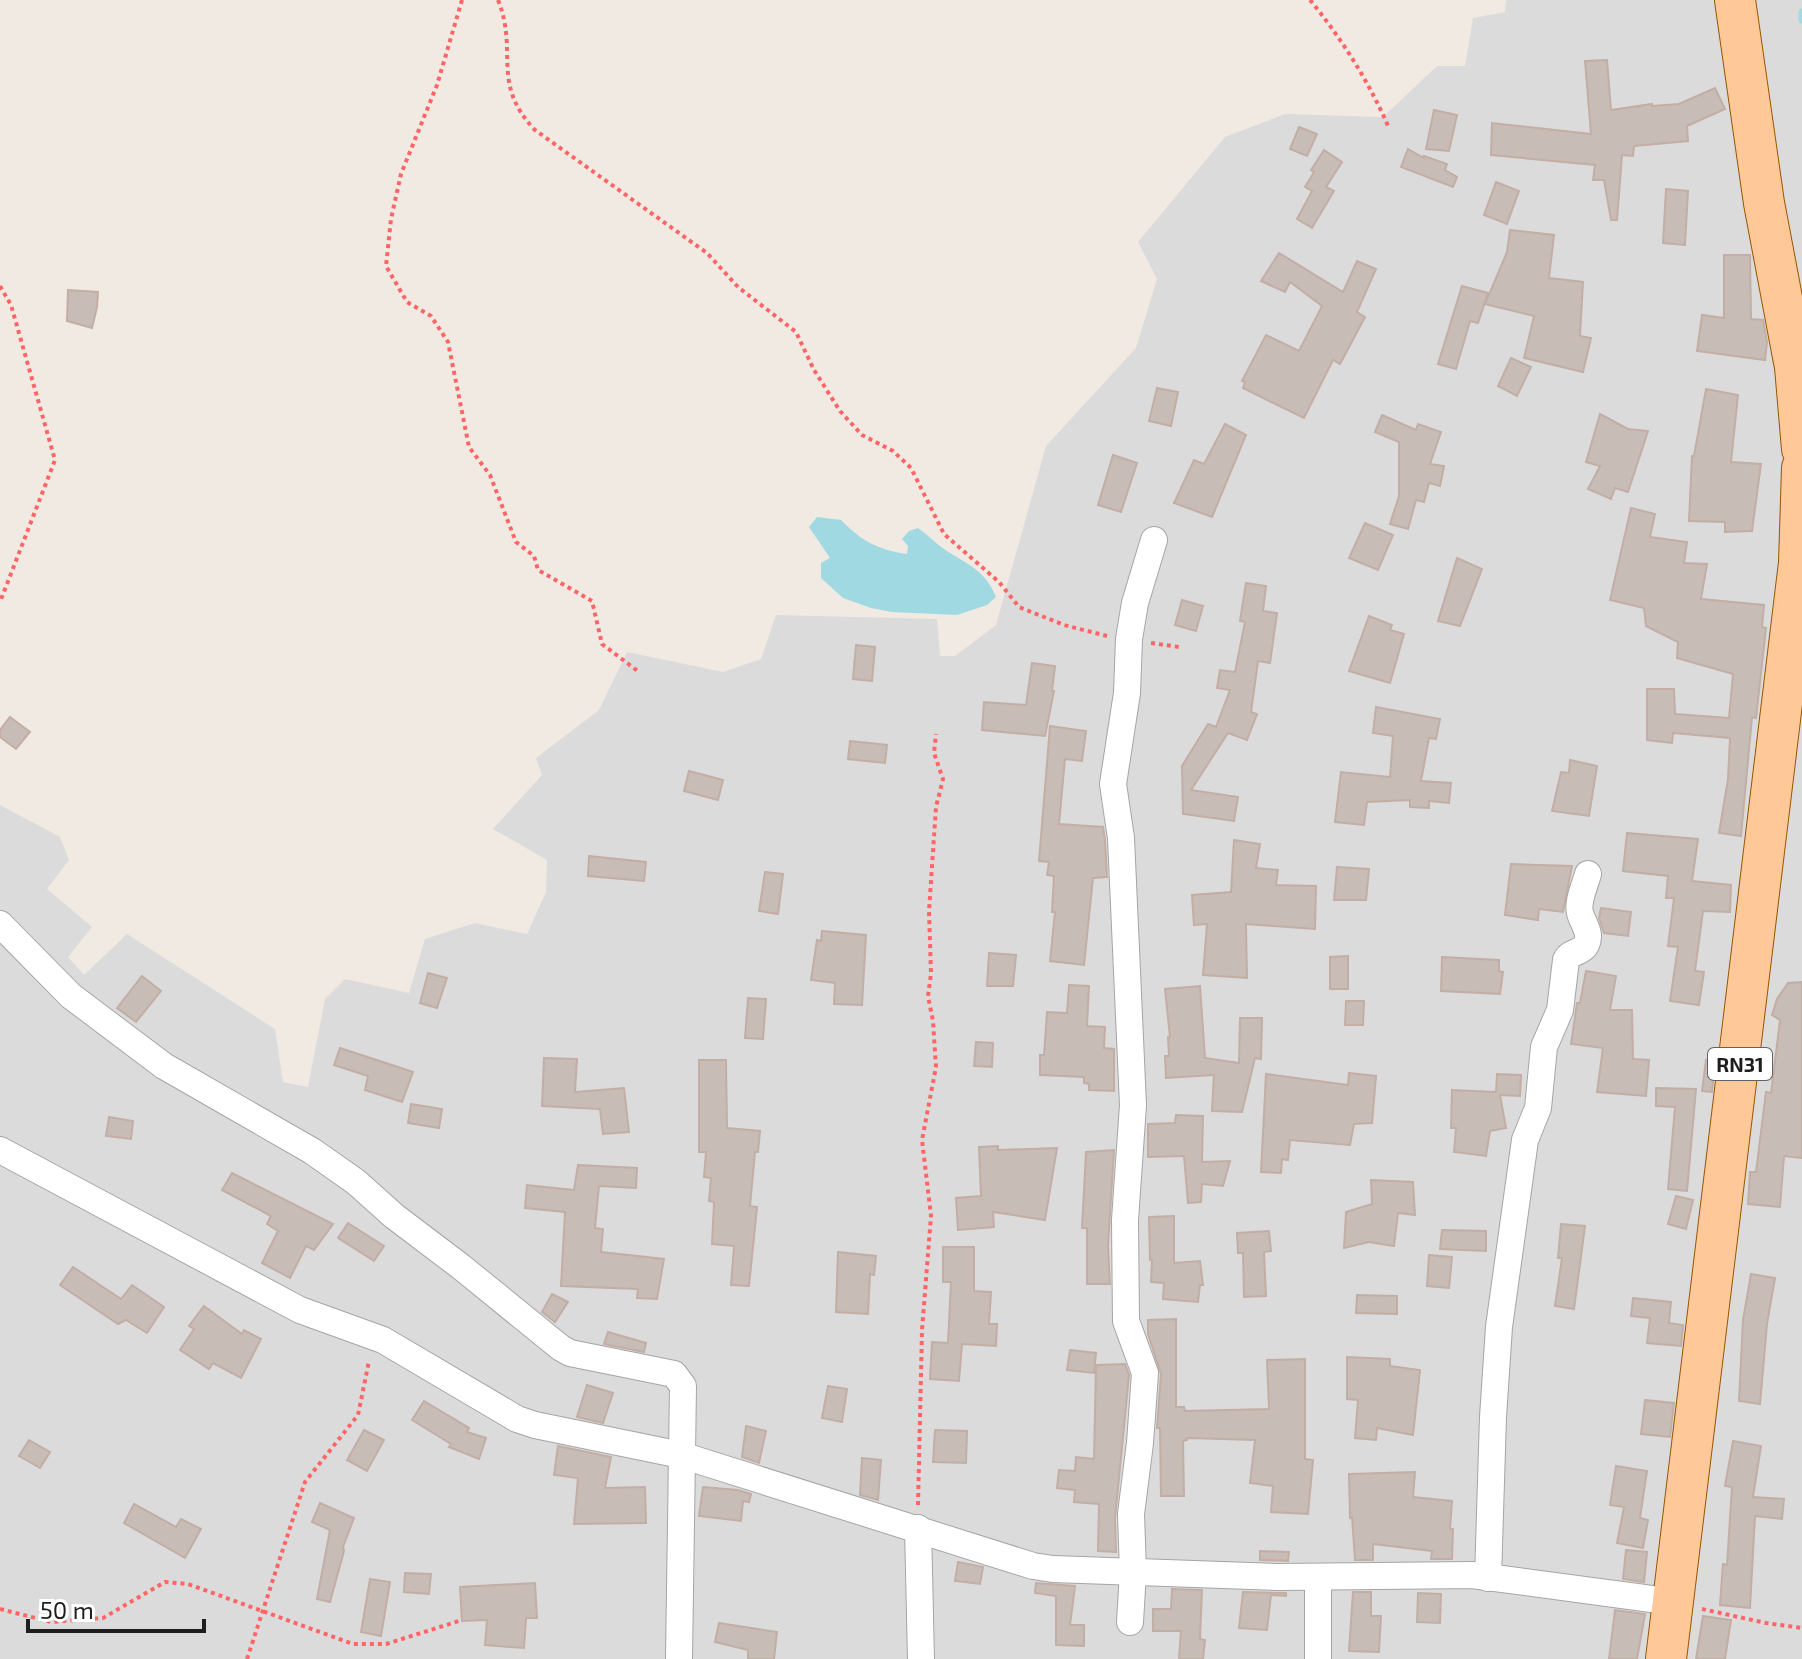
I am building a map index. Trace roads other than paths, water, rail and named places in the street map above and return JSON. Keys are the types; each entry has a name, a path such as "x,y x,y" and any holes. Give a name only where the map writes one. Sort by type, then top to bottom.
{"main road":[{"path":"1735,0 1764,203 1795,367 1802,449"},
{"name":"RN31","path":"1666,1659 1799,563 1802,468"}],"street":[{"path":"1130,1622 1133,1572 1131,1514 1145,1373 1126,1321 1125,1220 1133,1105 1121,838 1113,784 1127,693 1129,639 1135,603 1154,540"},
{"path":"1488,1578 1499,1327 1511,1235 1525,1140 1538,1108 1544,1047 1560,1010 1566,960 1569,954 1583,949 1587,943 1587,931 1579,908 1588,874"},
{"path":"0,924 71,996 164,1066 312,1151 345,1174 561,1348 570,1353 674,1374 683,1386 679,1659"},
{"path":"0,1150 300,1310 383,1340 517,1419 681,1455 1033,1566 1318,1577 1472,1575 1674,1602"},
{"path":"918,1528 921,1659"},
{"path":"1318,1577 1318,1659"}],"water":[{"path":"817,517 841,520 871,543 907,554 908,546 902,539 909,531 918,528 981,573 996,597 987,605 957,615 892,612 843,598 821,578 821,563 830,558 809,527"}],"waterway":[{"path":"1802,12 1802,20"}]}
